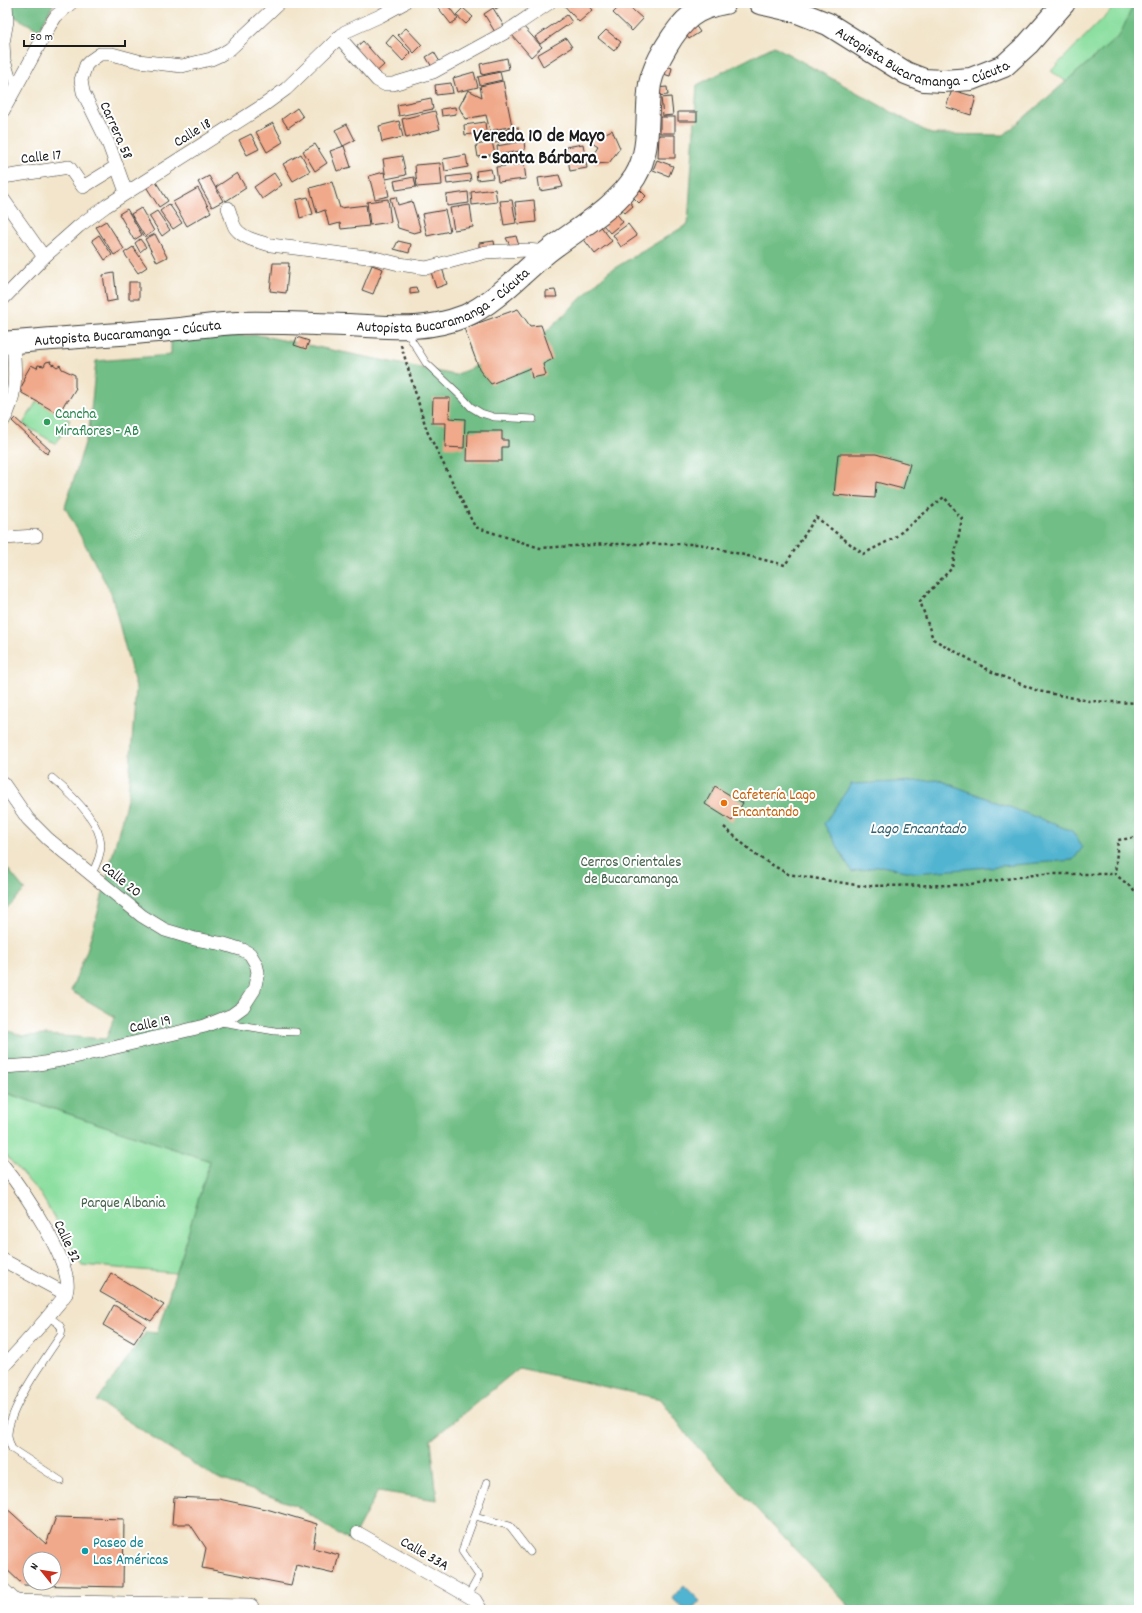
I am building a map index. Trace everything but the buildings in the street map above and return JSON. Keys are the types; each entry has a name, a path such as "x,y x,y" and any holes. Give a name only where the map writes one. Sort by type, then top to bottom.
{"highway":[{"name":"Autopista Bucaramanga - Cúcuta","path":"8,343 170,330 224,324 263,323 418,328 437,325 464,316 483,307 547,252 612,203 635,177 644,156 650,83 659,61 672,38 690,16 706,8 725,3"},
{"name":"Autopista Bucaramanga - Cúcuta","path":"760,3 795,11 828,24 906,73 924,80 943,81 971,79 1004,66 1028,44 1064,3"}],"street":[{"path":"3,111 50,25 66,6 71,3"},
{"name":"Carrera 58","path":"126,192 109,145 83,92 81,80 86,65 100,54 112,54 138,61 182,66 220,56 230,49 279,3"},
{"name":"Calle 18","path":"3,299 44,257 79,226 126,192 264,105 296,79 345,32 404,3"},
{"path":"339,37 377,80 384,84 393,84 433,72 506,32 549,3"},
{"name":"Calle 17","path":"3,177 69,167 83,187 117,166"},
{"path":"5,205 44,257"},
{"path":"228,208 236,229 255,241 271,245 376,258 399,264 426,268 486,252 527,250 547,252"},
{"path":"3,422 13,398 19,369 8,343"},
{"path":"3,538 36,536"},
{"name":"Calle 20","path":"3,783 28,819 48,839 142,916 165,930 195,939 224,944 243,950 250,954"},
{"name":"Calle 19","path":"3,1067 33,1065 66,1059 183,1032 232,1015 243,1007 254,990 258,972 256,964 250,954"},
{"name":"Calle 32","path":"3,1165 39,1218 58,1254 66,1275 68,1286 66,1294"},
{"path":"3,1260 66,1294 48,1317 3,1367"},
{"name":"Calle 33A","path":"358,1533 475,1602"},
{"path":"3,1589 13,1605 250,1609"}],"lane":[{"path":"9,3 10,20 6,43 7,60 16,88"},
{"path":"400,327 426,363 462,396 471,407 481,413 494,417 533,419"},
{"path":"52,778 75,798 96,828 101,845 98,861 92,875"},
{"path":"216,1021 275,1031 296,1032"},
{"path":"48,1317 61,1326 61,1335 21,1399 10,1427 9,1441 12,1449 61,1481"},
{"path":"475,1602 479,1576 462,1552 487,1482"},
{"path":"475,1516 510,1526 530,1552"}],"path":[{"path":"400,327 427,431 475,527 540,548 609,544 699,544 785,565 816,517 863,554 894,538 944,497 962,519 952,568 920,601 933,639 994,673 1038,691 1089,701 1139,703"},
{"path":"724,827 757,856 788,874 862,886 964,885 1041,874 1114,874 1139,894"},
{"path":"1114,874 1118,840 1139,837"}],"green space":[{"path":"9,3 54,3 39,30 10,14"},
{"path":"1118,3 1139,3 1118,117 1051,71"},
{"name":"Cerros Orientales de Bucaramanga","path":"1134,3 1139,3 1139,1610 845,1610 849,1606 690,1439 661,1399 519,1368 431,1440 437,1500 378,1491 351,1542 295,1505 214,1477 97,1401 146,1332 157,1333 210,1161 3,1092 3,1029 23,1036 46,1035 106,1039 115,1017 71,991 87,950 128,795 136,688 111,593 65,507 89,430 96,361 171,355 171,339 258,335 455,375 538,340 608,272 688,224 697,85 774,46 931,134 1004,135 1120,35"},
{"name":"Cancha Miraflores - AB","path":"37,401 70,420 56,444 23,424"},
{"path":"3,863 25,890 3,912"},
{"name":"Parque Albania","path":"3,1092 211,1161 176,1273 82,1265 41,1195 3,1152"}],"water":[{"name":"Lago Encantado","path":"939,780 1072,831 1083,847 1073,860 916,873 881,866 852,872 824,824 851,784"},
{"path":"684,1585 700,1601 692,1610 685,1610 672,1598"}],"place":[{"name":"Cancha Miraflores - AB","path":"47,422"},
{"name":"Cafetería Lago Encantando","path":"724,803"},
{"name":"Paseo de Las Américas","path":"85,1551"}],"district":[{"name":"Vereda 10 de Mayo - Santa Bárbara","path":"539,145"}]}
